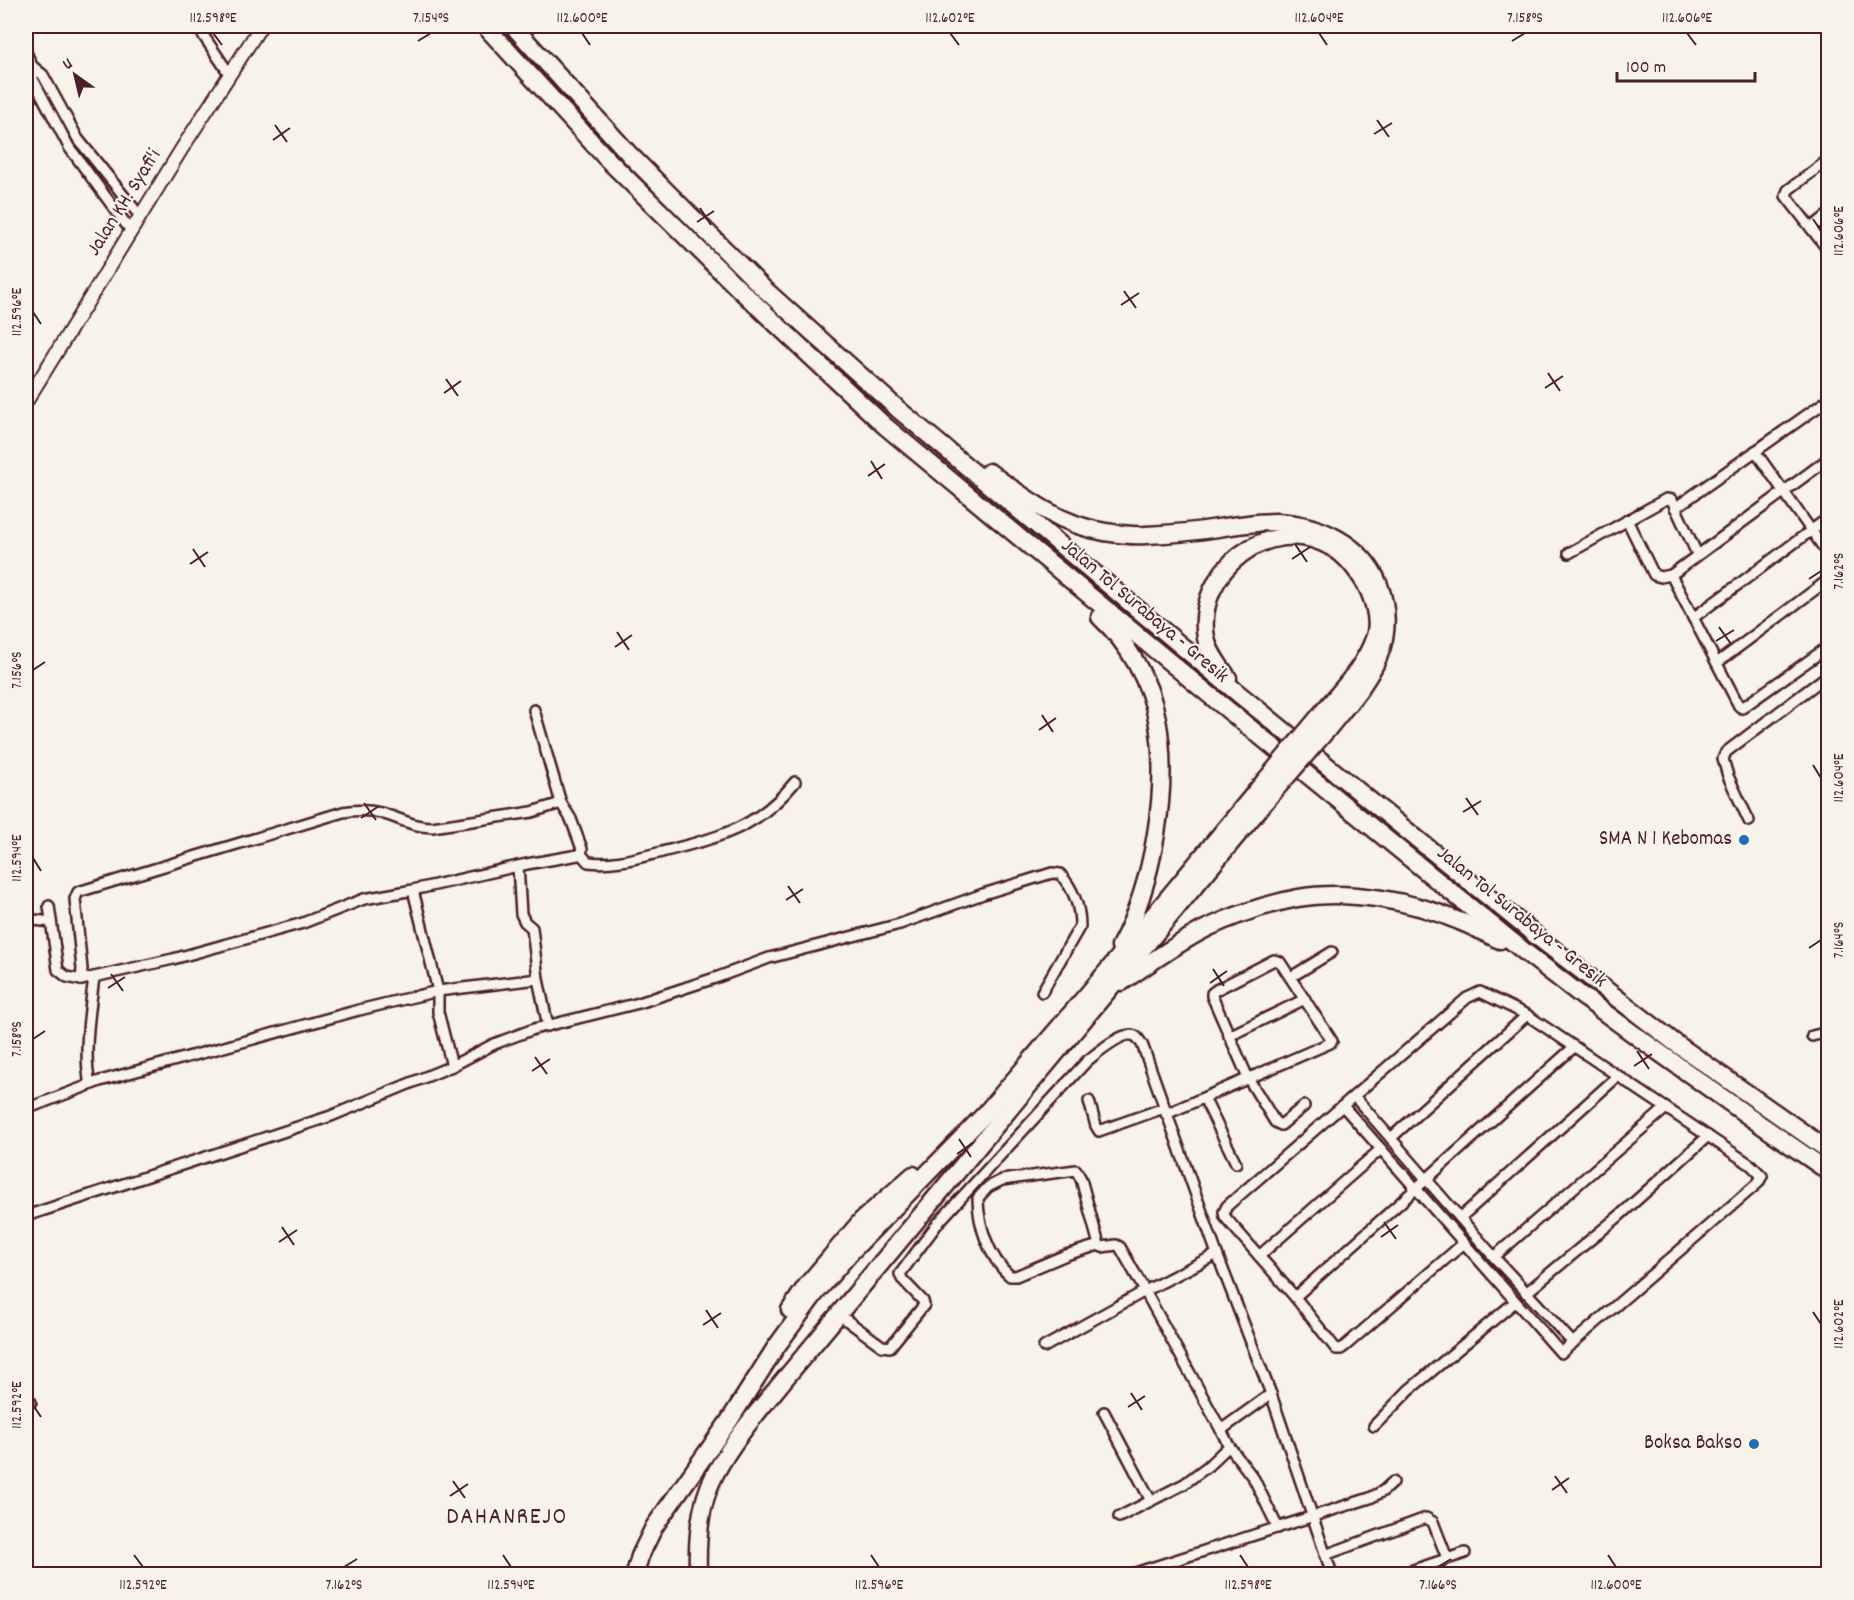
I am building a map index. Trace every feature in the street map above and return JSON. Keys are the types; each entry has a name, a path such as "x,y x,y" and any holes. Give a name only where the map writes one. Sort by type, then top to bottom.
{"highway":[{"name":"Jalan Tol Surabaya - Gresik","path":"485,26 608,160 851,396 1210,696 1525,952 1629,1031 1828,1171"},
{"path":"513,26 630,155 762,287 899,410 934,432 1032,504 1089,529 1118,534 1144,536 1280,522 1333,535 1362,557 1378,583 1384,601 1387,628 1381,653 1369,677 1322,724 985,1114 868,1214 807,1285 764,1349 712,1443 654,1527 640,1556 635,1575"},
{"name":"Jalan Tol Surabaya - Gresik","path":"899,410 1239,694 1540,939 1674,1042 1828,1150"},
{"path":"990,514 1114,631 1133,658 1144,679 1157,717 1161,772 1157,833 1146,878 1129,928 1104,975"},
{"path":"1239,694 1214,657 1206,639 1207,610 1210,595 1218,578 1236,556 1263,540 1294,537 1319,542 1340,553 1358,573 1369,590 1376,620 1376,634 1364,661 1322,724"},
{"path":"698,1575 698,1538 704,1499 714,1476 740,1435 838,1314 1004,1117 1264,792"},
{"path":"1102,996 1162,954 1207,928 1240,914 1299,898 1341,896 1382,899 1412,906 1458,920 1525,952"}],"main road":[{"name":"Jalan KH. Syafi'i","path":"26,402 140,216 261,26"}],"street":[{"path":"197,26 230,75"},
{"path":"26,52 32,66 33,79 69,147 131,231"},
{"path":"32,66 43,75 78,139 140,216"},
{"path":"45,102 55,96"},
{"path":"1828,160 1786,193 1828,250"},
{"path":"1811,228 1828,215"},
{"path":"1675,508 1828,400"},
{"path":"1755,451 1828,554"},
{"path":"1627,520 1654,574 1661,577 1671,575 1828,459"},
{"path":"1569,553 1666,499 1672,500 1698,554"},
{"path":"1693,618 1828,518"},
{"path":"1671,575 1742,708 1828,647"},
{"path":"1717,663 1828,580"},
{"path":"1749,821 1728,776 1723,759 1726,752 1828,675"},
{"path":"534,710 561,803 571,819 582,849 581,854 588,862 612,863 710,840 732,832 772,806 795,782"},
{"path":"81,980 82,969 75,899 78,892 343,812 382,813 419,827 432,827 532,812 561,803"},
{"path":"49,906 58,970 63,975 81,980 173,959 303,923 364,899 581,854"},
{"path":"518,866 521,914 532,928 538,979 548,1026"},
{"path":"26,1216 331,1116 452,1066 494,1044 548,1026 639,1003 769,958 900,924 982,894 1052,873 1060,874 1074,894 1080,926 1042,993"},
{"path":"413,890 438,991 438,1012 452,1066"},
{"path":"26,919 51,922"},
{"path":"1291,977 1332,952"},
{"path":"1089,1101 1099,1131 1204,1098 1248,1078 1332,1041 1291,977 1280,962 1274,960 1212,993 1248,1078 1275,1122 1281,1125 1304,1106"},
{"path":"90,1085 87,1061 94,978"},
{"path":"26,1109 90,1085 359,1010 438,991 538,979"},
{"path":"1343,1106 1417,1189 1464,1243 1515,1302 1561,1353 1762,1178 1761,1174 1751,1165 1527,1015 1480,992 1467,998 1227,1206 1224,1212 1225,1217 1336,1349 1341,1349 1464,1243"},
{"path":"1229,1036 1305,999"},
{"path":"1391,1138 1527,1015"},
{"path":"1812,1036 1828,1032"},
{"path":"838,1314 882,1346 890,1347 924,1305 923,1301 900,1277 903,1269 938,1223 1087,1061 1106,1046 1120,1038 1132,1035 1142,1044 1217,1254 1271,1394 1332,1575"},
{"path":"1295,1298 1574,1047"},
{"path":"1460,1218 1618,1076"},
{"path":"1354,1096 1494,1257 1573,1343"},
{"path":"1204,1098 1236,1163"},
{"path":"1494,1257 1666,1108"},
{"path":"1526,1293 1619,1216 1708,1136"},
{"path":"1259,1256 1381,1149"},
{"path":"1099,1245 1081,1179 1076,1170 1002,1180 988,1188 978,1198 980,1218 987,1244 1010,1276 1016,1276 1066,1255 1099,1245 1120,1247 1229,1446 1254,1479 1278,1528"},
{"path":"1044,1347 1217,1254"},
{"path":"1374,1426 1409,1390 1515,1302"},
{"path":"1221,1430 1271,1394"},
{"path":"1104,1412 1151,1501"},
{"path":"1119,1517 1184,1484 1229,1446"},
{"path":"1132,1575 1370,1498 1393,1482"},
{"path":"1325,1555 1426,1518 1432,1522 1447,1558"},
{"path":"1401,1575 1465,1552"}],"place":[{"name":"SMA N 1 Kebomas","path":"1744,840"},
{"name":"Boksa Bakso","path":"1754,1444"}],"district":[{"name":"DAHANREJO","path":"507,1518"}]}
